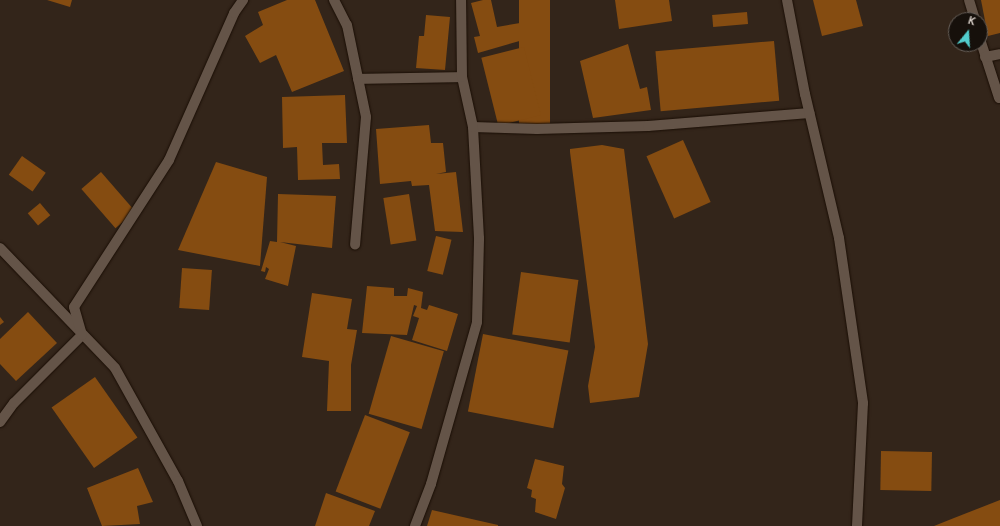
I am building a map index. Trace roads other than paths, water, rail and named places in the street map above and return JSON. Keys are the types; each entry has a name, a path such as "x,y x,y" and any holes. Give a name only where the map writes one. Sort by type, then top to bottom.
{"street":[{"path":"82,335 74,307 169,160 234,13 243,0"},
{"path":"334,0 347,26 366,117 355,245"},
{"path":"415,526 431,484 477,322 479,238 473,126 462,77 462,0"},
{"path":"787,0 809,113 839,238 863,403 857,526"},
{"path":"969,0 973,12"},
{"path":"984,52 998,98"},
{"path":"985,57 1000,54"},
{"path":"358,79 462,77"},
{"path":"473,126 536,129 648,126 809,113"},
{"path":"0,248 115,368 178,481 197,526"},
{"path":"0,422 14,403 82,335"}]}
